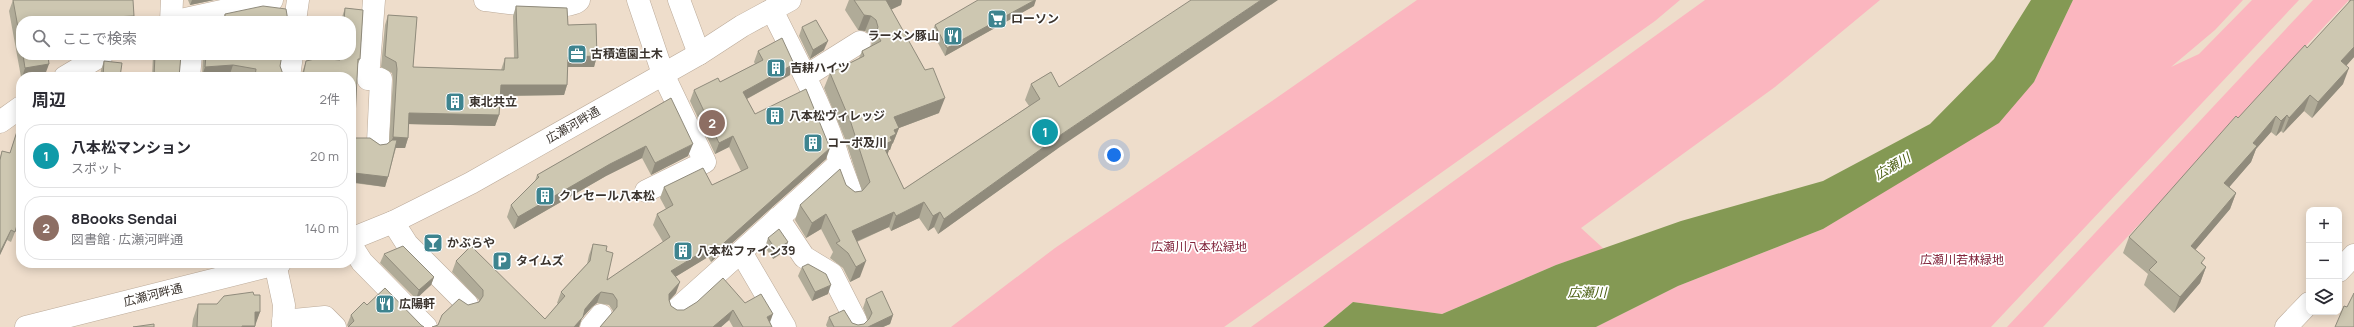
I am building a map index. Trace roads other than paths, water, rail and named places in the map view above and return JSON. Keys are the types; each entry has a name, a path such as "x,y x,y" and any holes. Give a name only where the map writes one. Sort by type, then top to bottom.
{"street":[{"path":"171,16 172,0"},
{"path":"202,16 272,0"},
{"path":"296,16 298,0"},
{"path":"374,0 368,79 381,79 378,142"},
{"path":"485,0 539,5 572,5 579,0"},
{"path":"638,0 663,74 705,162 646,191"},
{"path":"679,0 699,54"},
{"path":"781,5 806,76 833,138 840,163 852,195"},
{"name":"広瀬河畔通","path":"356,237 393,222 471,183 699,54 742,26 781,5"},
{"path":"806,76 860,42"},
{"path":"73,72 94,60"},
{"path":"189,72 191,60"},
{"path":"290,72 291,60"},
{"path":"0,122 16,111"},
{"path":"677,309 840,163"},
{"path":"778,218 804,257 832,274 856,321"},
{"path":"393,222 407,244 466,304"},
{"path":"741,252 785,327"},
{"path":"356,253 362,262 426,327"},
{"name":"広瀬河畔通","path":"26,327 261,268"},
{"path":"278,268 284,305 283,324 325,317 335,327"},
{"path":"2286,327 2306,306"}],"water":[{"name":"広瀬川","path":"2031,0 2073,0 2034,82 1999,123 1823,229 1678,286 1596,327 1323,327 1353,302 1442,314 1556,265 1681,221 1823,181 1930,124 1994,59"}],"place":[{"name":"ローソン","path":"997,19"},
{"name":"ラーメン豚山","path":"953,36"},
{"name":"古積造園土木","path":"577,54"},
{"name":"吉耕ハイツ","path":"776,68"},
{"name":"東北共立","path":"455,102"},
{"name":"八本松ヴィレッジ","path":"775,116"},
{"name":"8Books Sendai","path":"712,123"},
{"name":"八本松マンション","path":"1045,132"},
{"name":"コーポ及川","path":"813,143"},
{"name":"クレセール八本松","path":"545,196"},
{"name":"かぶらや","path":"433,243"},
{"name":"八本松ファイン39","path":"683,251"},
{"name":"タイムズ","path":"502,261"},
{"name":"広陽軒","path":"385,304"}],"park label":[{"name":"広瀬川八本松緑地","path":"1199,247"},
{"name":"広瀬川若林緑地","path":"1962,260"}]}
